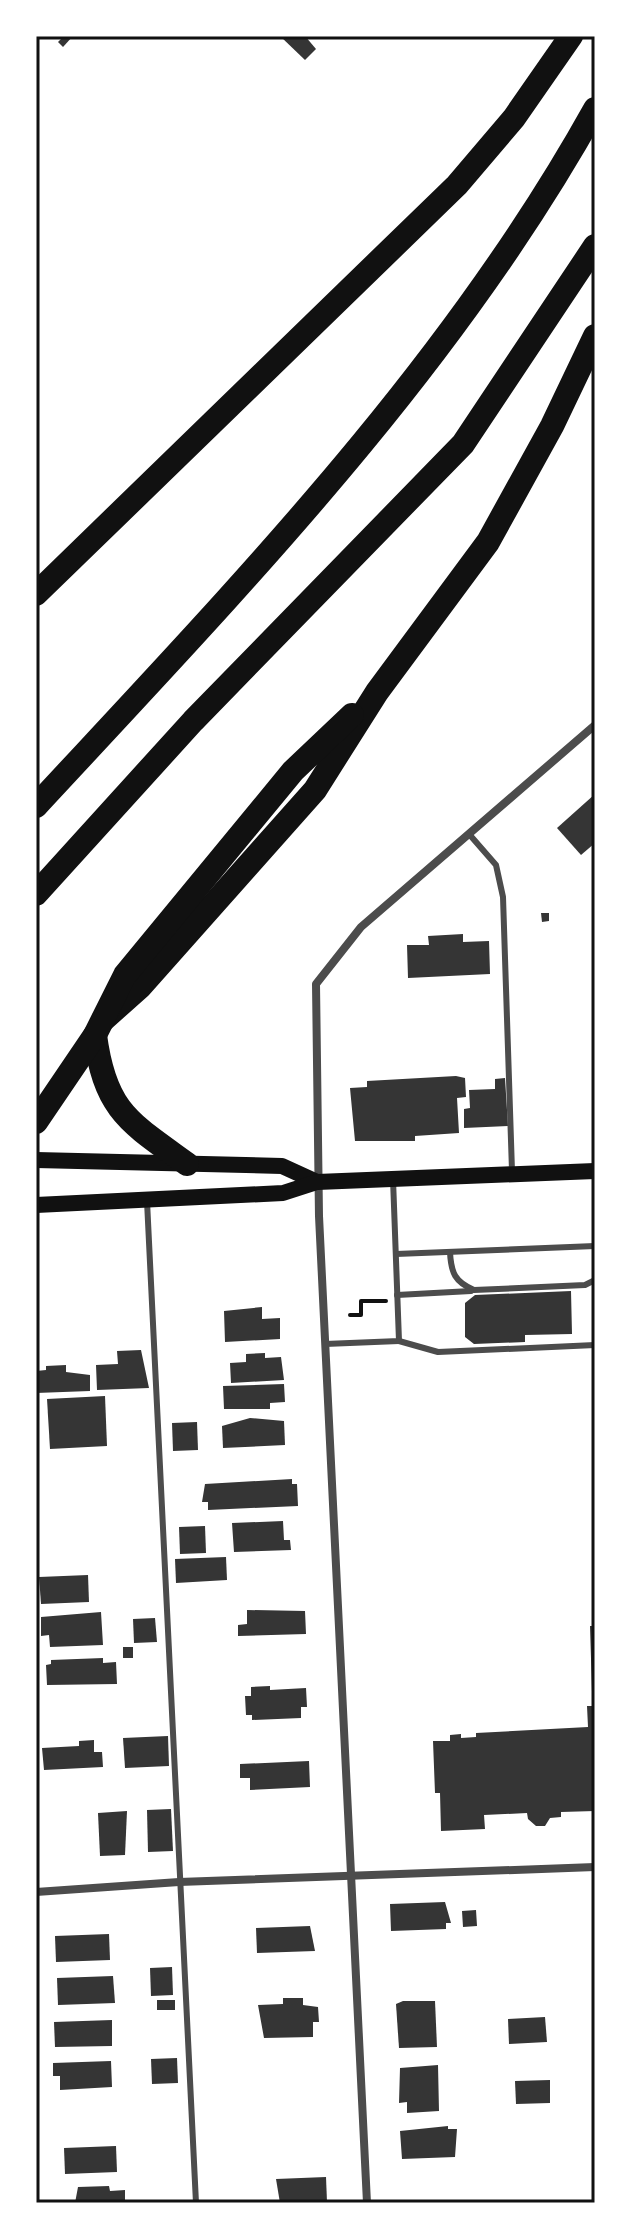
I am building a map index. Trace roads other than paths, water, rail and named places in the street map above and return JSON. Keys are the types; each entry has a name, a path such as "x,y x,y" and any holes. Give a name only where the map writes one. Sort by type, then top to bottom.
{"highway":[{"path":"36,594 457,185 514,118 571,36"},
{"path":"36,806 388,414 444,342 523,226 595,109"},
{"path":"36,894 193,721 463,444 595,246"},
{"path":"36,1122 99,1028 140,987 315,790 377,692 488,542 552,426 595,336"},
{"path":"99,1028 99,1065 111,1099 139,1129 187,1164"}],"main road":[{"path":"36,1160 282,1166 317,1182"},
{"path":"36,1205 283,1193 317,1182 595,1171"}],"street":[{"path":"367,2203 317,1182 316,984 361,927 595,725"},
{"path":"36,1892 179,1882 595,1867"}],"lane":[{"path":"469,834 496,865 503,897 512,1174"},
{"path":"393,1179 399,1341"},
{"path":"147,1201 196,2203"},
{"path":"396,1254 595,1246"},
{"path":"450,1252 451,1272 460,1284 474,1290"},
{"path":"397,1295 585,1285 595,1280"},
{"path":"585,1285 595,1292"},
{"path":"325,1344 399,1341 438,1352 595,1345"}]}
